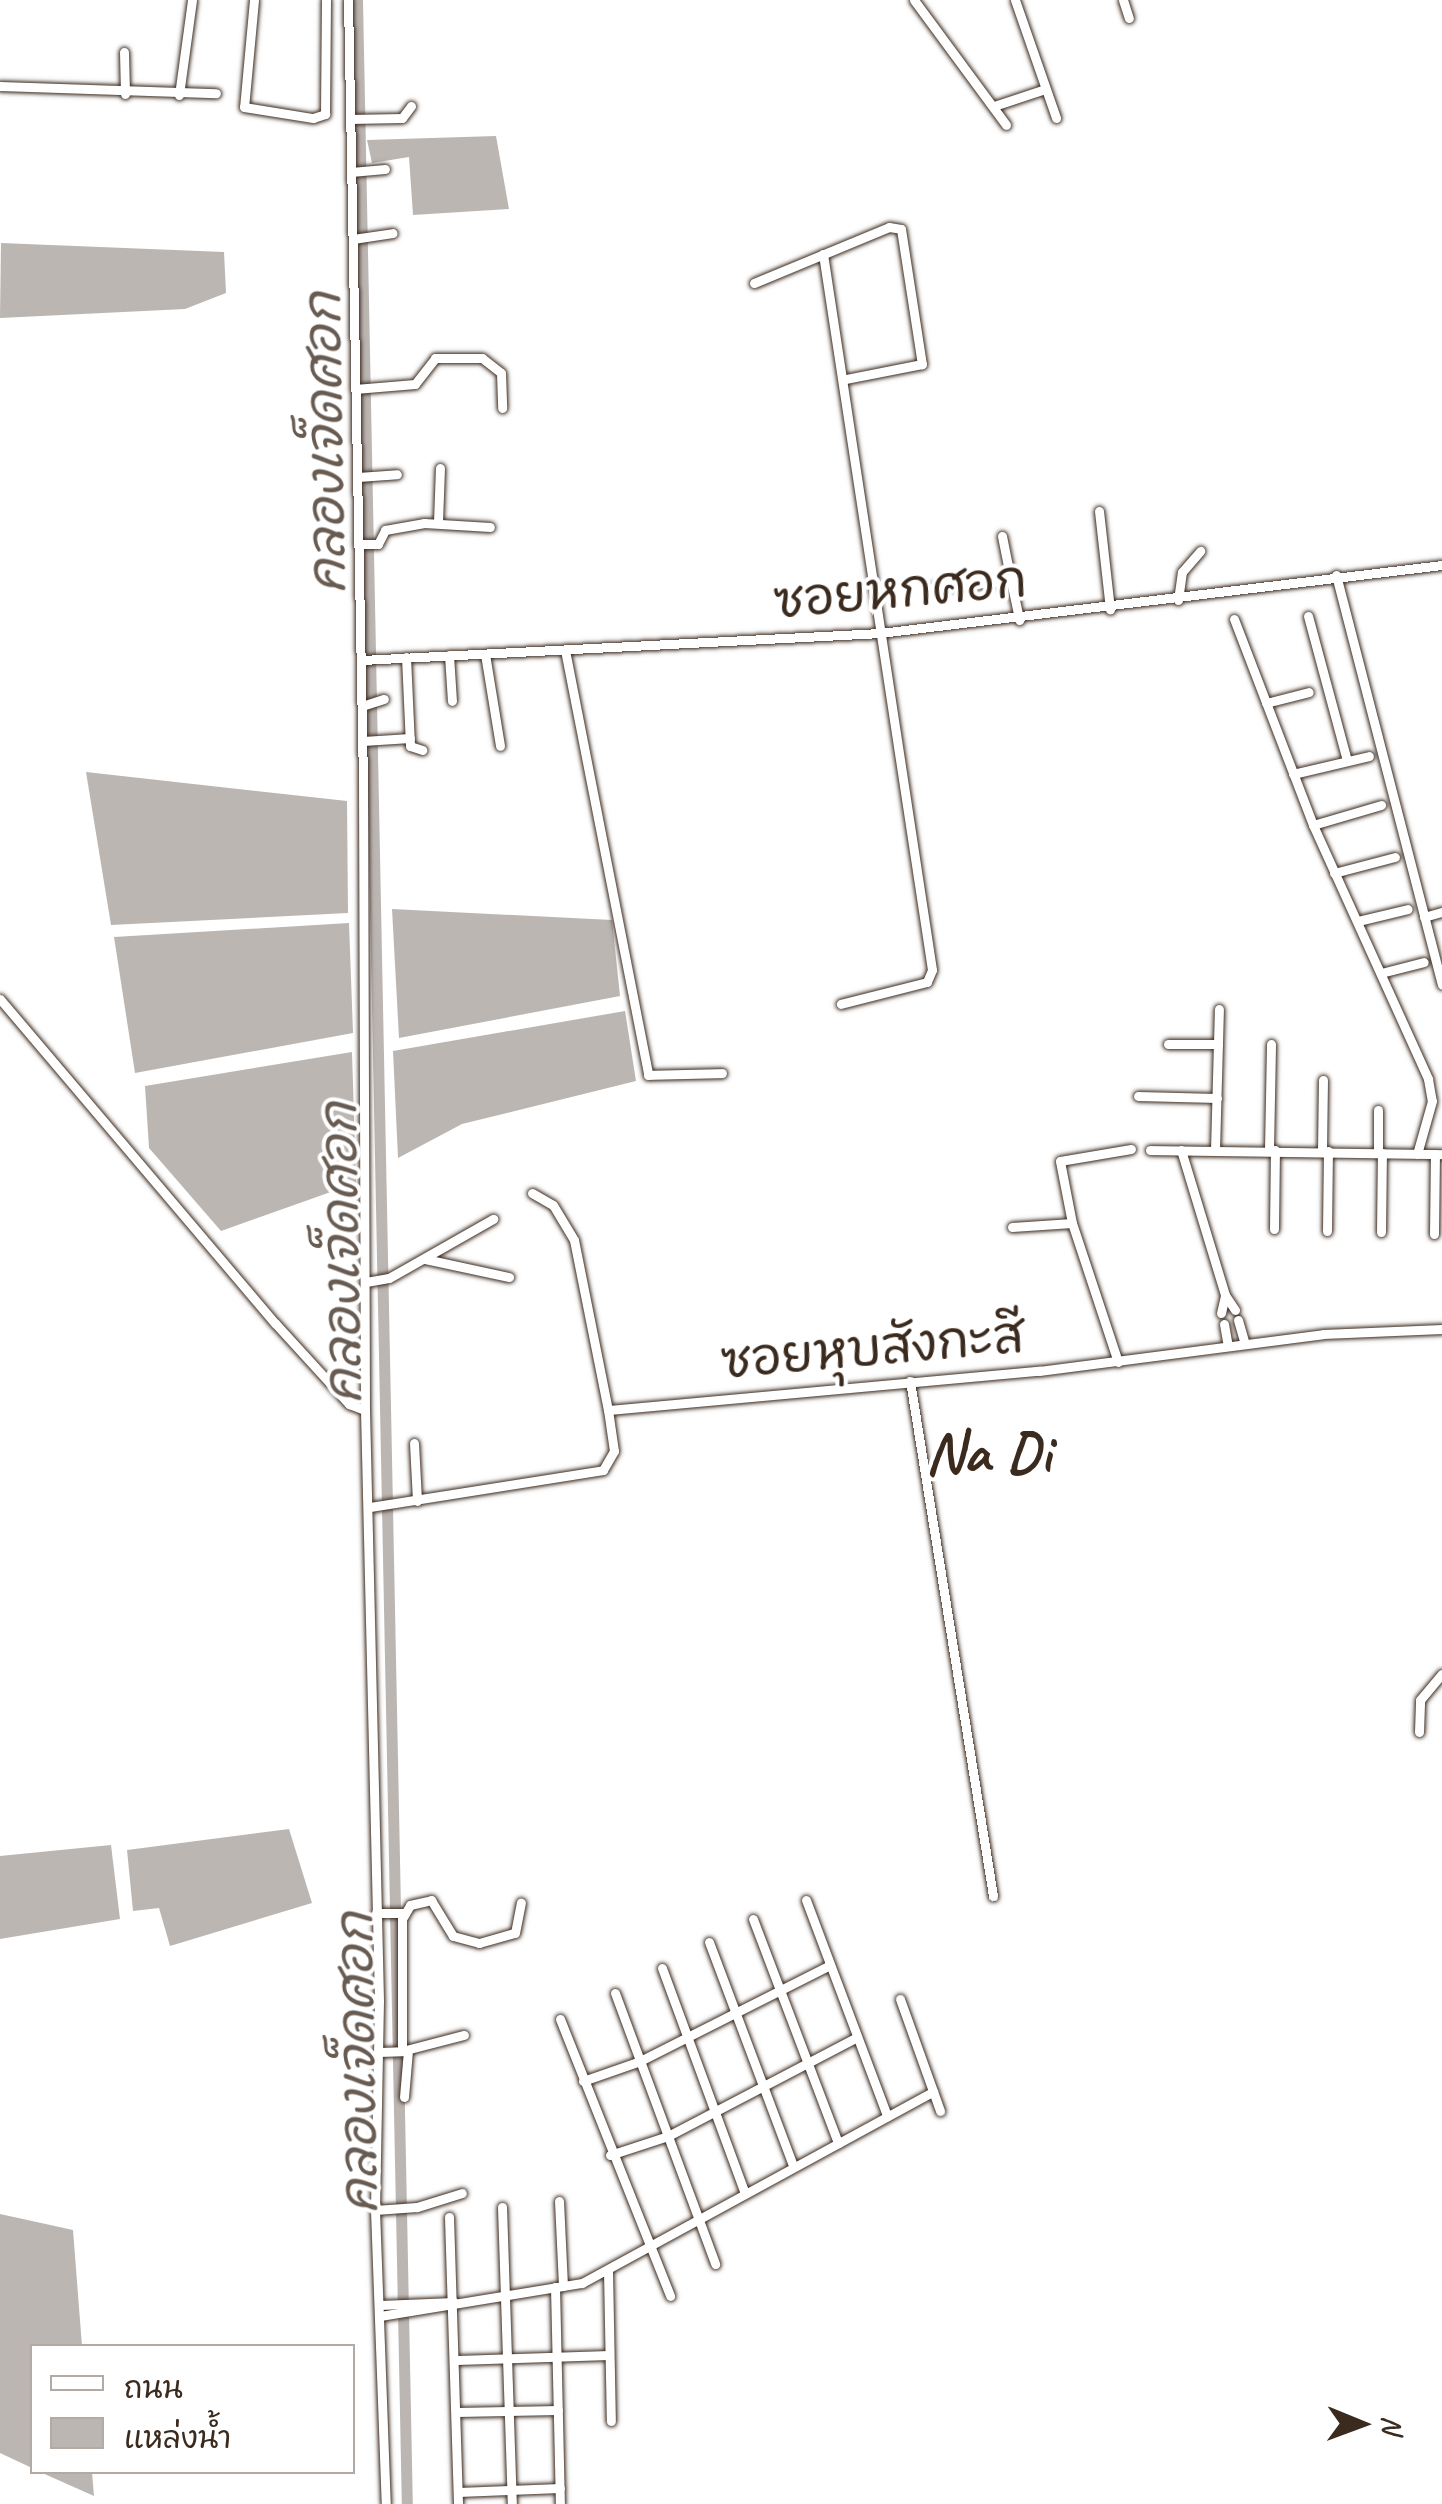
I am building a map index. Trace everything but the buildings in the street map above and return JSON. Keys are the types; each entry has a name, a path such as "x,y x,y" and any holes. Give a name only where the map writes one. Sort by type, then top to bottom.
{"street":[{"path":"179,95 192,0"},
{"path":"254,0 244,107 313,118 325,114 326,0"},
{"path":"348,0 354,120 362,660 373,703 373,1281 365,1410 373,1506 377,1913 404,2097"},
{"path":"914,0 1006,125"},
{"path":"1015,0 1056,118"},
{"path":"1124,0 1129,18"},
{"path":"124,52 125,94"},
{"path":"0,86 125,94 216,93"},
{"path":"994,106 1046,90"},
{"path":"354,120 402,118 411,106"},
{"path":"354,172 385,169"},
{"path":"754,283 890,227 903,233 922,364 846,379"},
{"path":"356,238 394,233"},
{"path":"823,254 846,379 882,656 932,976 841,1004"},
{"path":"359,389 414,384 436,358 482,358 502,374 502,408"},
{"path":"438,522 440,468"},
{"path":"358,477 397,474"},
{"path":"1099,511 1110,609"},
{"path":"361,544 374,544 385,530 438,522 490,527"},
{"path":"1002,536 1019,620"},
{"path":"1178,600 1182,572 1200,551"},
{"name":"ซอยหกศอก","path":"362,660 408,666 449,659 485,664 566,650 880,638 1442,566"},
{"path":"1337,579 1442,984"},
{"path":"934,587 1011,581"},
{"path":"1308,616 1347,761"},
{"path":"1234,620 1313,824 1431,1091 1417,1154"},
{"path":"566,650 648,1075 722,1072"},
{"path":"449,659 452,701"},
{"path":"485,664 500,746"},
{"path":"408,666 410,738 413,750 422,750"},
{"path":"1266,703 1309,692"},
{"path":"370,740 410,738"},
{"path":"1293,774 1369,756"},
{"path":"1313,824 1380,805"},
{"path":"1334,874 1395,857"},
{"path":"1358,922 1408,909"},
{"path":"1424,917 1442,912"},
{"path":"1381,973 1424,962"},
{"path":"0,999 275,1323 350,1404 365,1410"},
{"path":"1215,1150 1219,1010"},
{"path":"1168,1044 1218,1044"},
{"path":"1271,1044 1274,1229"},
{"path":"1323,1080 1327,1231"},
{"path":"1138,1096 1216,1098"},
{"path":"1378,1110 1381,1232"},
{"path":"1118,1362 1072,1222 1060,1161 1131,1149"},
{"path":"1150,1150 1439,1154 1434,1234"},
{"path":"1182,1150 1225,1295 1237,1315 1245,1344"},
{"path":"373,1506 603,1470 614,1450 574,1240 553,1205 532,1193"},
{"path":"373,1281 425,1259 493,1219"},
{"path":"1012,1227 1072,1222"},
{"path":"425,1259 509,1277"},
{"path":"1225,1295 1222,1319 1228,1346"},
{"name":"ซอยหุบสังกะสี","path":"608,1410 911,1384 1245,1344 1442,1329"},
{"path":"911,1384 993,1896"},
{"path":"414,1443 417,1502"},
{"path":"1419,1732 1420,1700 1442,1674"},
{"path":"386,2504 383,2308 375,2210 396,2051 402,1913 410,1905 431,1900 453,1936 479,1944 515,1933 521,1903"},
{"path":"806,1900 888,2116"},
{"path":"377,1913 402,1913"},
{"path":"752,1919 838,2143"},
{"path":"709,1942 793,2166"},
{"path":"583,2081 640,2061 830,1965"},
{"path":"662,1968 745,2192"},
{"path":"615,1993 715,2264"},
{"path":"900,1999 940,2111"},
{"path":"560,2019 646,2246 670,2296"},
{"path":"396,2051 464,2035"},
{"path":"610,2155 668,2136 857,2036"},
{"path":"383,2308 393,2314 412,2313 559,2286 608,2270 933,2092"},
{"path":"375,2210 418,2207 462,2193"},
{"path":"558,2201 556,2358 560,2504"},
{"path":"502,2207 509,2293 512,2504"},
{"path":"449,2217 457,2302 458,2504"},
{"path":"608,2270 611,2421"},
{"path":"383,2308 412,2299 457,2302"},
{"path":"457,2360 610,2355"},
{"path":"457,2412 558,2410"},
{"path":"458,2492 560,2488"}],"water":[{"path":"496,136 509,209 413,215 409,157 372,163 367,140"},
{"path":"1,243 224,252 226,293 185,309 0,318"},
{"path":"86,772 347,801 348,913 111,925"},
{"path":"392,909 612,920 620,996 399,1038"},
{"path":"349,923 353,1033 135,1073 114,937"},
{"path":"625,1011 636,1081 462,1124 398,1158 393,1051"},
{"path":"352,1052 356,1183 221,1231 149,1148 145,1086"},
{"path":"289,1829 312,1903 170,1946 159,1908 133,1911 127,1850"},
{"path":"111,1845 120,1919 0,1939 0,1856"},
{"path":"0,2214 73,2230 82,2344 30,2344 30,2467 0,2453"},
{"path":"44,2474 92,2474 94,2496"}],"waterway":[{"name":"คลองเจ็ดศอก","path":"357,0 407,2504"}],"district":[{"name":"Na Di","path":"988,1452"}]}
